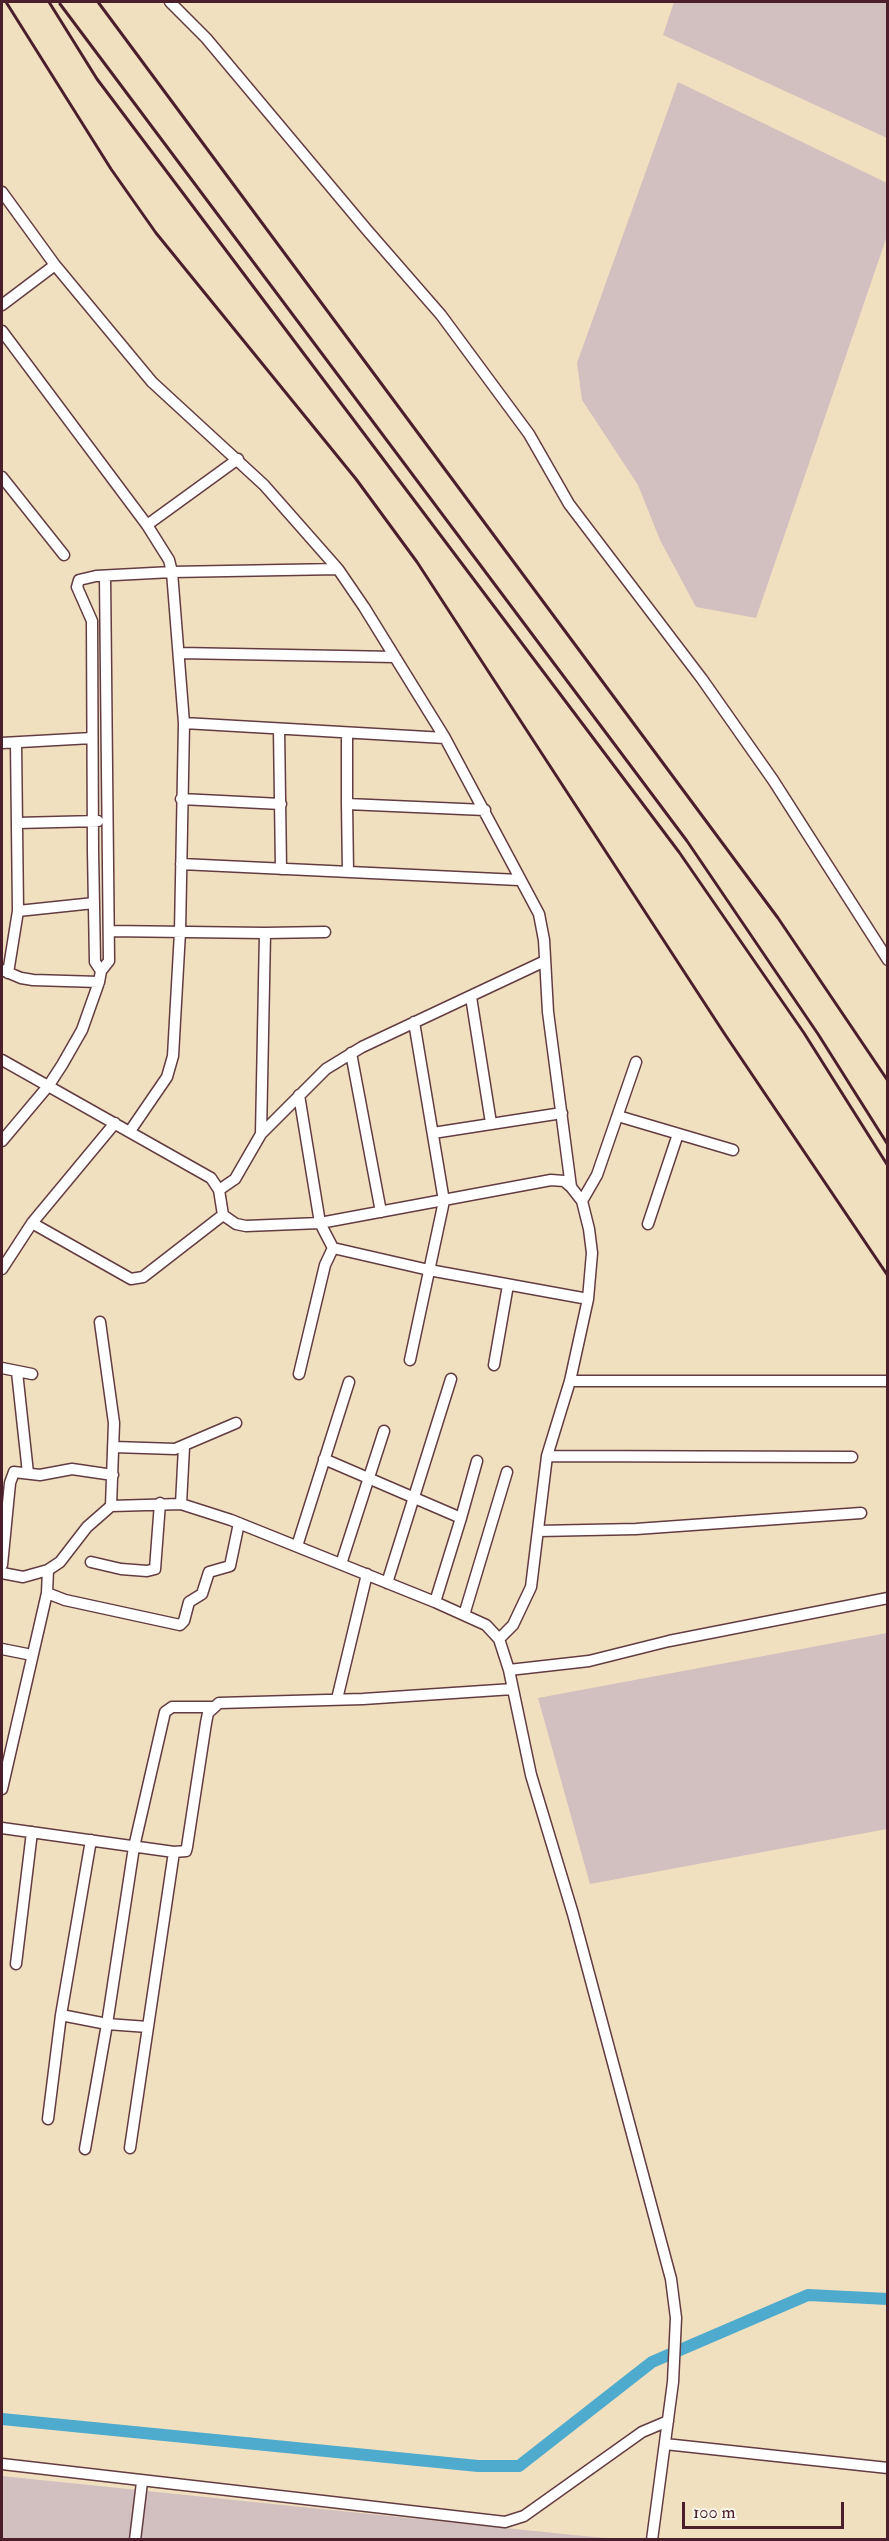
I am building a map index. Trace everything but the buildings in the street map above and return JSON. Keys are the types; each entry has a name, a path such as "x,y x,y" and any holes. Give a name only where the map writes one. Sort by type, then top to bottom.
{"street":[{"path":"170,2 206,38 441,315 529,434 569,504 702,679 773,780 888,960"},
{"path":"2,192 55,265 152,382 237,459 338,569 446,738 539,914 548,1012 571,1187"},
{"path":"2,305 55,265"},
{"path":"2,331 147,525 165,554 172,572 184,723 180,933 170,1068 167,1077 130,1131"},
{"path":"147,525 237,459"},
{"path":"2,477 64,555"},
{"path":"100,976 95,962 92,621 77,587 78,580 172,572 338,569"},
{"path":"2,1141 49,1085 82,1030 100,976 109,961 105,576"},
{"path":"179,653 395,657"},
{"path":"184,723 446,738"},
{"path":"279,729 281,869"},
{"path":"346,734 348,872"},
{"path":"2,743 92,738"},
{"path":"16,743 18,911 5,971 33,980 100,976"},
{"path":"181,799 281,804"},
{"path":"347,804 485,810"},
{"path":"17,823 108,821"},
{"path":"181,864 519,880"},
{"path":"18,911 94,903"},
{"path":"109,931 325,932"},
{"path":"261,1134 265,933"},
{"path":"219,1190 235,1179 261,1134 326,1069 351,1053 545,961"},
{"path":"471,998 491,1124"},
{"path":"410,1360 444,1201 414,1022"},
{"path":"351,1053 381,1212"},
{"path":"2,1060 211,1178 219,1190 223,1215 236,1224 246,1226 320,1222 551,1180 564,1181 571,1187 582,1201 592,1253 588,1299 570,1381 547,1456 531,1587 513,1624 499,1639"},
{"path":"582,1201 597,1174 636,1062"},
{"path":"299,1095 320,1222 333,1248"},
{"path":"433,1133 562,1113"},
{"path":"618,1116 733,1150"},
{"path":"2,1269 32,1223 115,1123"},
{"path":"648,1224 678,1134"},
{"path":"32,1223 132,1279 143,1277 223,1215"},
{"path":"333,1248 429,1270 588,1299"},
{"path":"299,1374 325,1265 333,1248"},
{"path":"494,1365 508,1285"},
{"path":"100,1322 110,1385 114,1447 111,1506"},
{"path":"2,1368 32,1374"},
{"path":"17,1372 27,1473"},
{"path":"387,1583 416,1498 451,1379"},
{"path":"570,1381 888,1381"},
{"path":"297,1546 349,1382"},
{"path":"114,1447 164,1450 184,1447 236,1422"},
{"path":"341,1564 384,1431"},
{"path":"181,1504 184,1447"},
{"path":"547,1456 852,1457"},
{"path":"324,1459 461,1518"},
{"path":"435,1602 477,1461"},
{"path":"2,1565 10,1483 14,1472 40,1475 72,1469 113,1475"},
{"path":"464,1615 507,1472"},
{"path":"91,1562 121,1569 155,1569 160,1503"},
{"path":"2,1573 23,1577 48,1570 60,1562 87,1527 111,1506 181,1504 239,1523 435,1602 486,1625 499,1639 509,1670 531,1775 579,1935 671,2280 676,2318 673,2382 652,2540"},
{"path":"538,1531 636,1529 861,1513"},
{"path":"46,1593 65,1600 180,1625 184,1621 189,1602 202,1594 209,1572 230,1566 239,1523"},
{"path":"2,1789 46,1593 48,1570"},
{"path":"337,1699 367,1574"},
{"path":"509,1670 589,1661 669,1641 888,1598"},
{"path":"2,1649 32,1655"},
{"path":"85,2150 134,1846 165,1712 172,1707 213,1707 226,1702 337,1699 513,1689"},
{"path":"2,1828 174,1852 186,1851 206,1723 213,1707"},
{"path":"16,1964 33,1832"},
{"path":"48,2120 61,2015 91,1840"},
{"path":"130,2148 174,1852"},
{"path":"61,2015 107,2024 148,2027"},
{"path":"2,2464 142,2482 505,2522 524,2516 633,2438 668,2421"},
{"path":"665,2444 888,2468"},
{"path":"135,2540 142,2482"}],"shaded area":[{"path":"674,2 887,2 887,138 663,35"},
{"path":"678,82 887,183 887,236 756,618 696,607 660,540 638,485 582,400 577,363"},
{"path":"887,1633 887,1829 590,1884 538,1698"},
{"path":"2,2476 583,2536 621,2539 2,2539"}],"waterway":[{"path":"2,2419 478,2466 519,2466 652,2362 808,2295 888,2299"}],"railway":[{"path":"6,2 111,169 156,233 356,479 417,562 724,1033 888,1276"},
{"path":"49,2 97,79 679,852 804,1033 888,1166"},
{"path":"98,2 778,918 888,1081"},
{"path":"60,4 687,841 818,1034 888,1145"}]}
